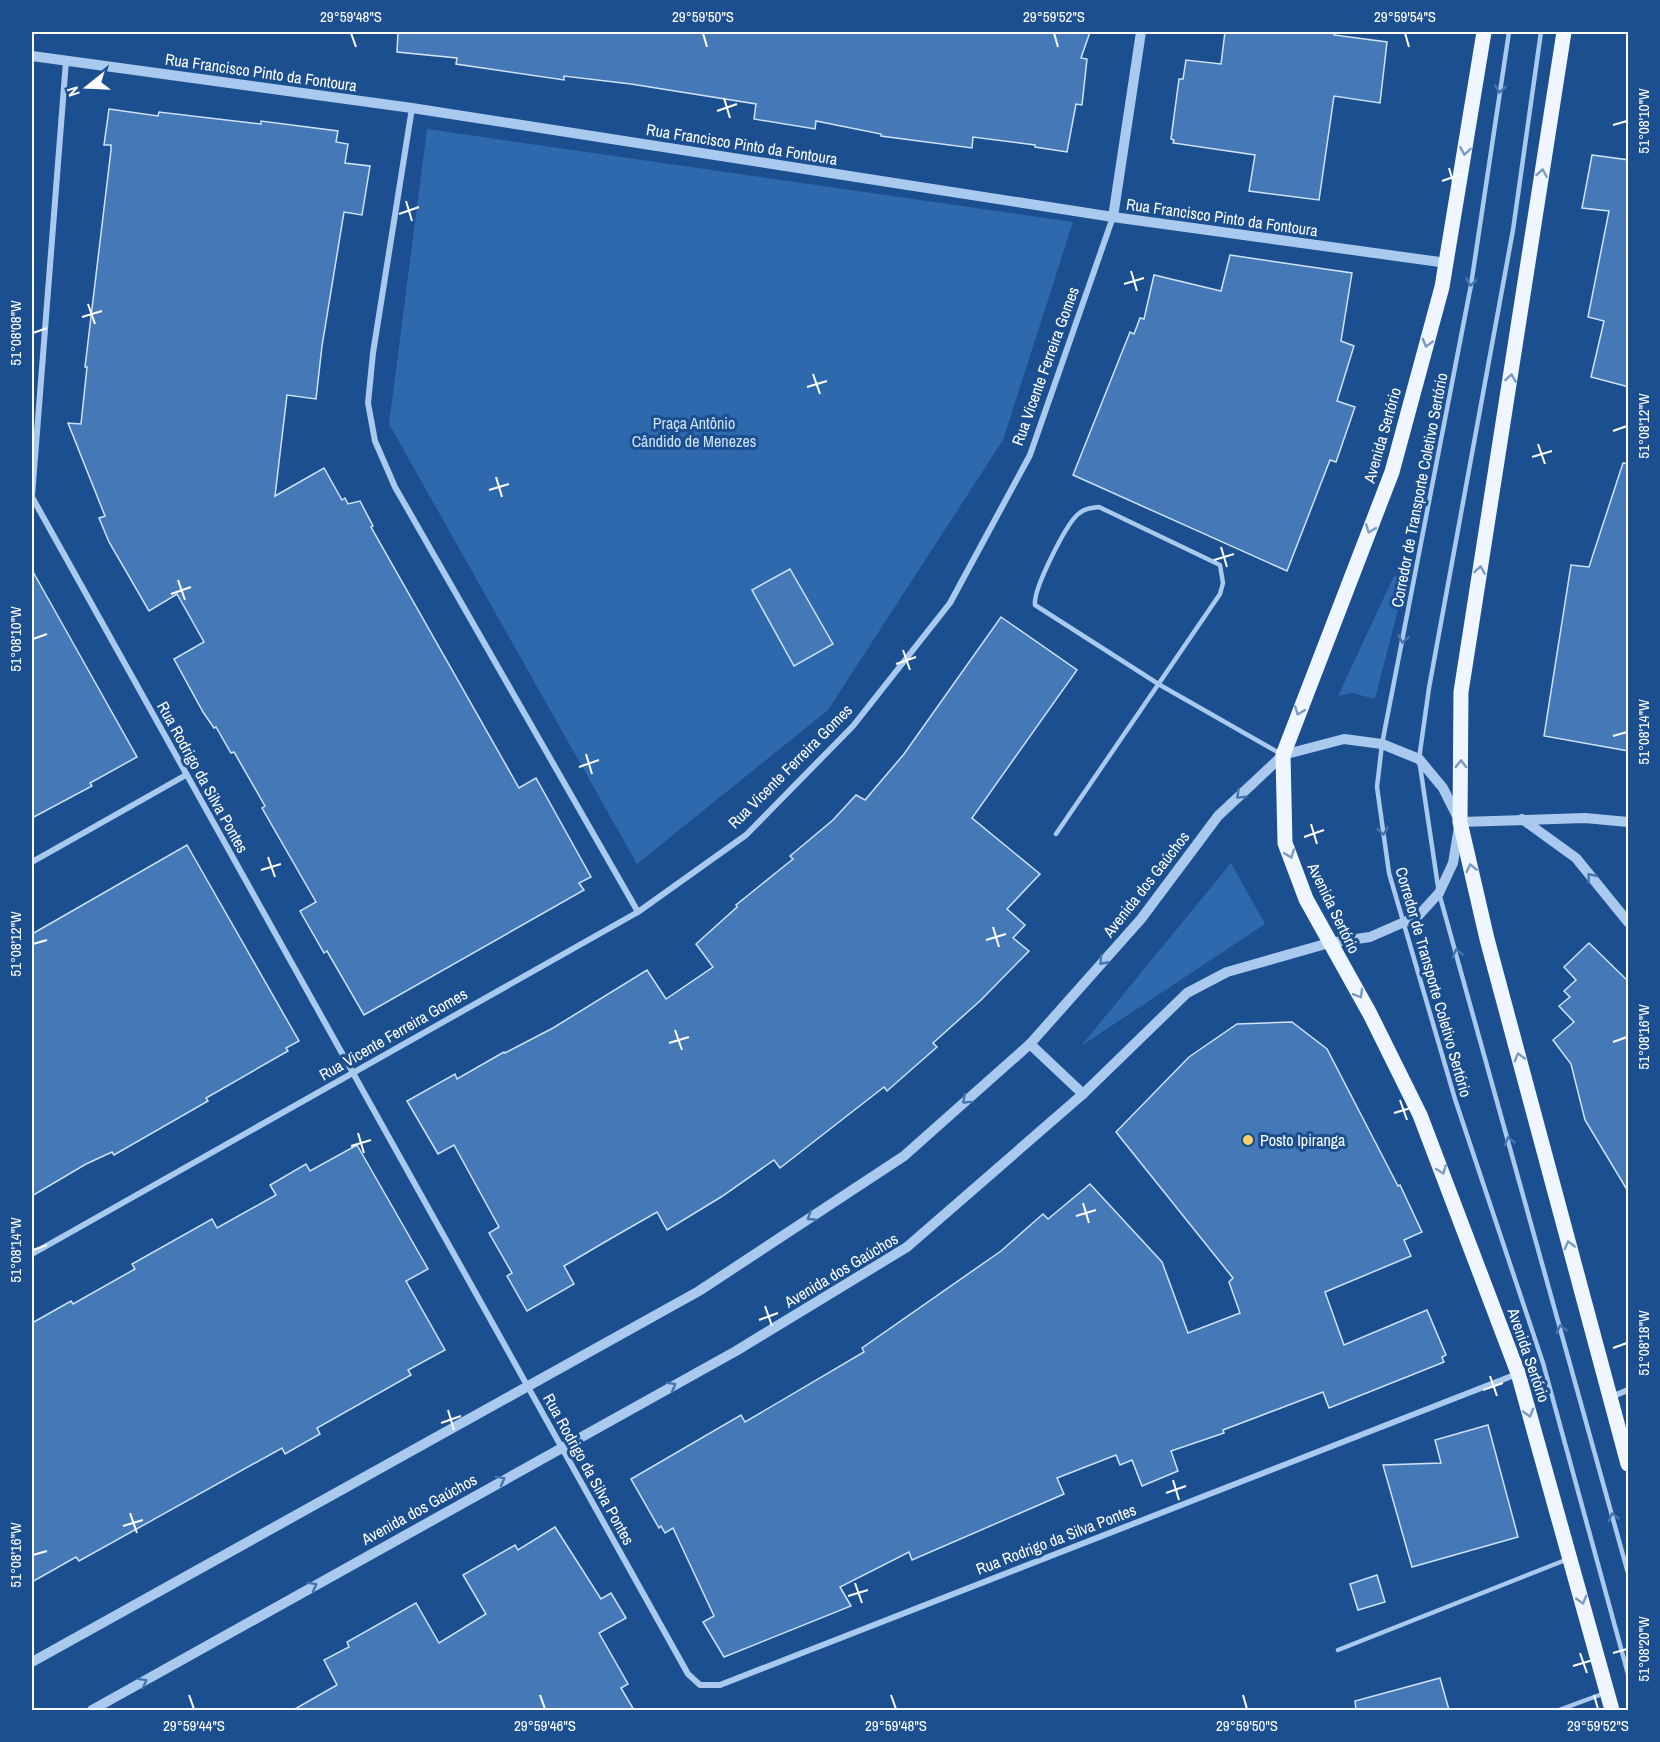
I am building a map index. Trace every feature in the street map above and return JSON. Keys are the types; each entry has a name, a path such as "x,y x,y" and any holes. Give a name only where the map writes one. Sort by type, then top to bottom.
{"main road":[{"name":"Avenida Sertório","path":"1484,32 1447,263 1392,472 1282,754 1285,843 1306,899 1370,1014 1420,1115 1518,1373 1612,1710"},
{"path":"1564,32 1461,692 1460,822 1490,950 1629,1464"}],"street":[{"name":"Rua Vicente Ferreira Gomes","path":"32,1254 638,912 746,835 853,726 950,603 1030,455 1113,217 1141,32"},
{"name":"Rua Francisco Pinto da Fontoura","path":"32,56 412,108 1113,217 1447,263"},
{"name":"Rua Rodrigo da Silva Pontes","path":"66,61 32,496 688,1674 700,1685 710,1687 754,1672 1518,1373"},
{"path":"412,108 373,353 368,403 375,441 395,487 638,912"},
{"path":"1282,754 1344,739 1382,744 1419,759 1443,788 1460,822 1585,818 1629,822"},
{"name":"Avenida dos Gaúchos","path":"32,1662 699,1291 904,1156 1030,1044 1141,919 1218,816 1282,754"},
{"path":"32,862 186,775"},
{"path":"1521,819 1576,858 1629,922"},
{"name":"Avenida dos Gaúchos","path":"92,1710 561,1446 736,1351 907,1247 1083,1094 1187,993 1227,972 1329,943 1370,937 1419,916 1439,893 1453,863 1460,822"},
{"path":"1030,1044 1083,1094"},
{"path":"1610,1397 1629,1390"}],"lane":[{"name":"Corredor de Transporte Coletivo Sertório","path":"1509,32 1471,285 1382,744 1377,787 1389,873 1455,1099 1543,1363 1629,1674"},
{"name":"Corredor de Transporte Coletivo Sertório","path":"1541,32 1513,230 1429,688 1419,759 1439,893 1629,1574"},
{"path":"1056,834 1160,685 1220,594 1223,583 1220,565 1099,507 1088,508 1078,514 1070,525 1036,592 1035,605 1160,685 1282,754"},
{"path":"1338,1650 1570,1558"},
{"path":"1559,1710 1608,1692"}],"green space":[{"name":"Praça Antônio Cândido de Menezes","path":"427,129 1073,222 1003,440 828,710 637,864 389,424"},
{"path":"1394,576 1406,578 1375,699 1352,693 1338,696"},
{"path":"1231,863 1265,924 1081,1046"}],"building":[{"path":"398,32 1090,32 1081,58 1087,59 1082,105 1076,104 1067,152 1035,147 1035,145 973,137 972,148 881,136 881,134 816,121 815,129 754,119 756,104 631,84 564,76 564,80 456,64 457,58 397,52"},
{"path":"1225,32 1335,32 1334,35 1387,42 1380,103 1334,96 1319,200 1249,191 1255,155 1173,143 1174,140 1171,139 1179,79 1183,79 1186,60 1221,64"},
{"path":"109,109 158,116 159,112 261,124 261,121 338,131 336,142 348,144 345,163 370,166 362,215 344,212 322,346 316,399 287,395 275,496 324,468 342,500 345,498 348,504 360,501 373,526 371,527 519,788 536,778 591,877 579,883 584,890 364,1015 327,951 324,953 300,911 316,902 262,808 265,806 234,752 231,753 216,727 214,728 203,712 174,659 204,642 177,594 149,611 109,542 99,518 105,516 68,423 81,424 87,367 85,367 111,150 111,145 104,145"},
{"path":"1592,155 1629,160 1629,387 1591,377 1604,321 1588,317 1609,211 1582,208"},
{"path":"1230,255 1352,273 1341,341 1354,346 1337,401 1355,407 1336,462 1330,460 1287,571 1073,475 1130,332 1134,334 1140,318 1144,319 1154,275 1221,291"},
{"path":"1623,463 1629,464 1629,751 1544,736 1571,565 1589,567"},
{"path":"790,569 833,644 794,666 752,590"},
{"path":"32,570 137,757 90,783 92,786 32,818"},
{"path":"1001,617 1077,670 972,818 1040,874 1007,909 1025,925 1013,938 1029,951 981,1000 933,1043 937,1047 887,1091 884,1087 780,1168 774,1160 721,1197 667,1230 657,1212 564,1266 574,1284 527,1311 507,1276 512,1273 489,1233 499,1227 454,1145 438,1154 407,1101 455,1074 457,1079 553,1028 647,970 666,999 713,967 696,944 737,907 736,905 793,859 790,856 833,820 856,795 865,800 904,754"},
{"path":"187,845 299,1041 286,1048 288,1051 206,1098 208,1101 114,1155 112,1152 86,1164 32,1196 32,934"},
{"path":"1589,943 1629,982 1629,1193 1585,1120 1571,1064 1553,1040 1574,1022 1559,1006 1570,997 1564,991 1576,980 1564,967"},
{"path":"1292,1022 1327,1049 1398,1186 1400,1185 1422,1232 1404,1240 1411,1256 1325,1292 1344,1345 1427,1310 1446,1355 1442,1357 1444,1362 1329,1408 1323,1392 1223,1430 1224,1433 1171,1451 1178,1471 1142,1486 1132,1460 1120,1465 1116,1455 1057,1478 1064,1494 912,1560 909,1552 840,1587 851,1606 724,1657 703,1622 714,1616 673,1528 665,1533 661,1526 659,1528 631,1479 741,1415 745,1422 864,1352 862,1348 1001,1251 1043,1214 1048,1219 1090,1184 1162,1262 1188,1333 1240,1313 1229,1282 1233,1278 1116,1132 1189,1057 1237,1024"},
{"path":"357,1145 428,1269 406,1281 445,1350 408,1370 411,1375 317,1428 320,1434 285,1454 282,1448 79,1561 76,1557 32,1582 32,1323 71,1301 73,1304 135,1269 132,1264 212,1219 217,1228 276,1195 270,1185 306,1164 310,1171"},
{"path":"1488,1425 1518,1537 1412,1567 1383,1465 1441,1463 1435,1440"},
{"path":"555,1527 601,1599 611,1593 626,1618 599,1633 628,1684 621,1688 634,1710 293,1710 337,1685 324,1660 349,1647 347,1642 416,1603 439,1643 486,1614 463,1575 515,1545 518,1550"},
{"path":"1377,1575 1385,1602 1358,1610 1350,1584"},
{"path":"1440,1678 1449,1710 1356,1710 1355,1701"}],"place":[{"name":"Posto Ipiranga","path":"1248,1140"}]}
